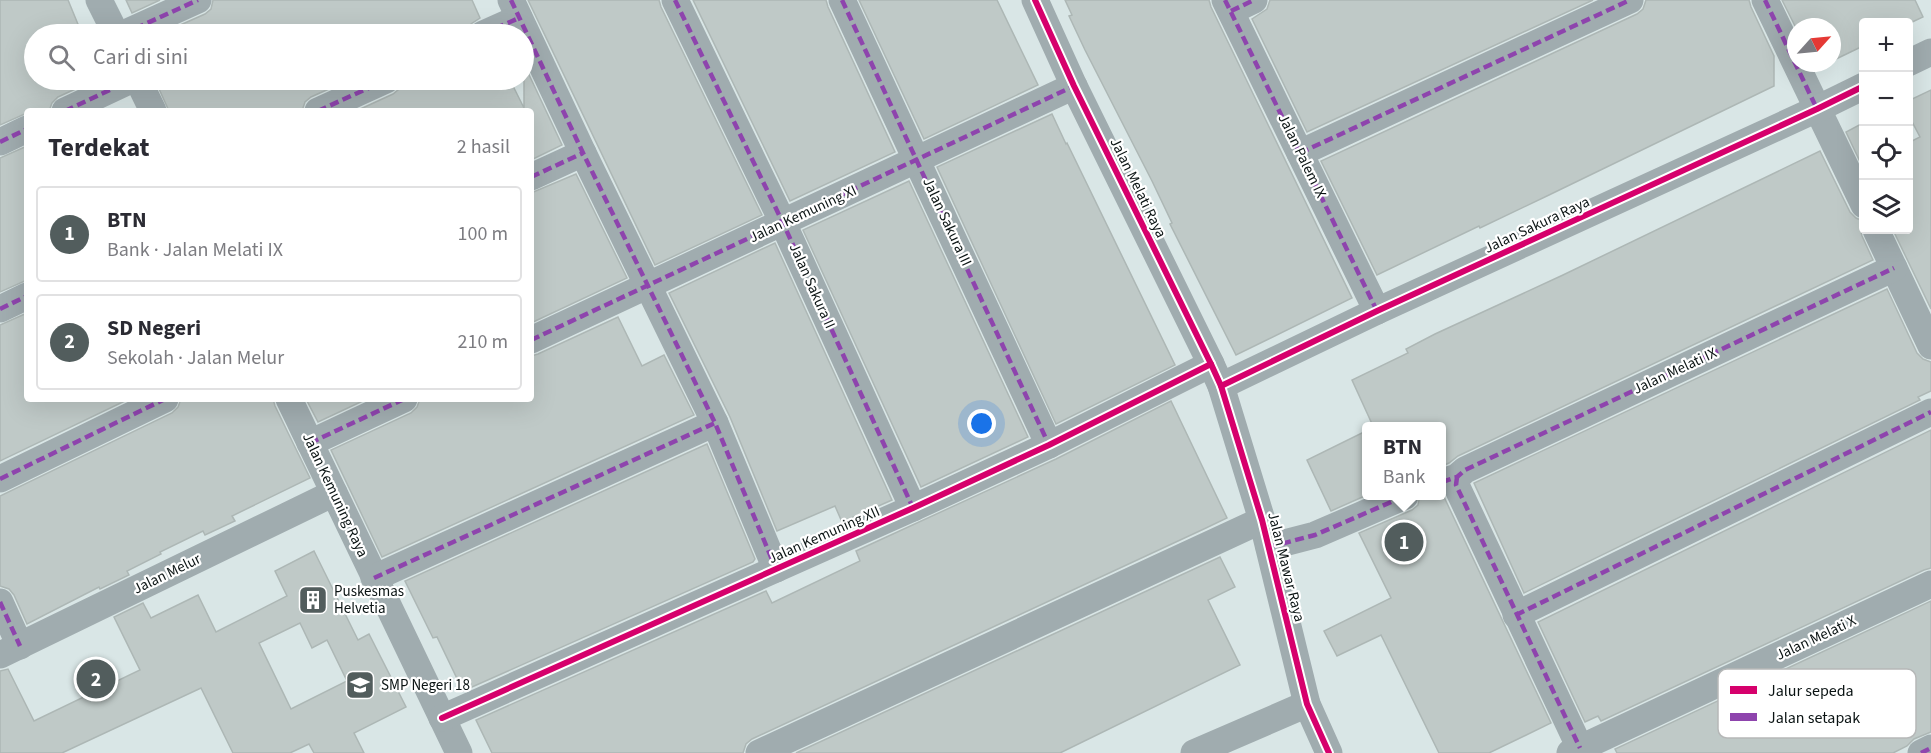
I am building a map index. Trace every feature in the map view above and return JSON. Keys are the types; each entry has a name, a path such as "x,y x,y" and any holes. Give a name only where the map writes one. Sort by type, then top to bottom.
{"street":[{"path":"99,0 111,24"},
{"path":"145,24 198,0"},
{"name":"Jalan Sakura II","path":"675,0 783,223 913,508"},
{"name":"Jalan Sakura III","path":"842,0 1049,445"},
{"name":"Jalan Melati Raya","path":"1035,0 1074,86 1216,375"},
{"path":"1300,153 1630,0"},
{"path":"1765,0 1859,196"},
{"name":"Jalan Palem IX","path":"1237,4 1300,153 1377,311"},
{"path":"496,24 515,9 522,24"},
{"path":"534,49 715,423 776,569"},
{"path":"1913,61 1931,52"},
{"name":"Jalan Kemuning XI","path":"534,339 1074,86"},
{"name":"Jalan Sakura Raya","path":"1216,375 1377,311 1859,88"},
{"path":"70,108 109,90"},
{"path":"143,90 152,108"},
{"path":"325,108 364,90"},
{"path":"0,142 24,130"},
{"path":"534,176 583,153"},
{"path":"1878,234 1931,345"},
{"name":"Jalan Melati IX","path":"1449,479 1894,268"},
{"path":"0,309 24,297"},
{"name":"Jalan Kemuning XII","path":"442,718 1049,445 1216,375"},
{"name":"Jalan Mawar Raya","path":"1216,375 1262,520 1307,704 1329,753"},
{"path":"0,479 159,402"},
{"name":"Jalan Kemuning Raya","path":"290,402 459,753"},
{"path":"310,443 398,402"},
{"path":"1516,615 1931,412"},
{"path":"374,578 715,423"},
{"path":"1449,479 1456,485 1575,750"},
{"name":"Jalan Melur","path":"10,650 334,493"},
{"path":"1269,547 1315,536 1394,500"},
{"path":"759,753 1262,520"},
{"name":"Jalan Melati X","path":"1749,669 1931,584"},
{"path":"0,602 10,650"},
{"name":"Jalan Melati X","path":"1575,750 1718,683"},
{"path":"1194,753 1307,704"},
{"path":"1921,753 1931,748"}],"building":[{"path":"0,0 68,0 78,24 24,24 24,90 73,90 58,97 50,108 24,108 24,114 0,125"},
{"path":"126,0 160,0 132,13"},
{"path":"213,0 472,0 480,18 471,24 182,24 211,9"},
{"path":"528,0 659,0 762,215 655,265"},
{"path":"693,0 826,0 895,152 790,201"},
{"path":"859,0 997,0 1038,85 924,139"},
{"path":"1065,0 1209,0 1352,298 1236,355 1170,224 1172,223 1152,181 1085,50 1069,16 1072,15"},
{"path":"1270,0 1593,0 1307,132 1252,19 1267,9"},
{"path":"1646,0 1749,0 1774,56 1774,86 1480,228 1479,226 1377,275 1321,161 1637,14 1643,9"},
{"path":"1782,0 1915,0 1923,17 1913,22 1913,18 1859,18 1859,48 1841,57 1841,18 1791,18"},
{"path":"534,85 562,145 534,159 534,108 524,108 524,90 534,90"},
{"path":"160,90 327,90 311,97 305,102 303,108 168,108"},
{"path":"398,90 515,90 524,108 363,108"},
{"path":"1931,90 1931,309 1895,234 1913,234 1913,140 1920,137 1913,124 1913,99"},
{"path":"1052,114 1175,365 1056,424 937,167"},
{"path":"1859,125 1859,160 1846,132"},
{"path":"24,147 24,281 0,292 0,158"},
{"path":"1820,151 1850,212 1859,219 1859,234 1862,234 1873,260 1458,456 1446,464 1446,422 1371,422 1352,380 1408,353 1406,349"},
{"path":"576,174 627,278 534,322 534,192"},
{"path":"909,181 1028,437 921,487 803,230"},
{"path":"775,243 892,500 842,522 835,506 777,531 730,417 669,293"},
{"path":"1887,289 1917,353 1923,359 1931,362 1931,391 1918,397 1920,400 1524,593 1474,483"},
{"path":"24,314 24,402 123,402 0,461 0,325"},
{"path":"618,317 642,366 664,355 694,415 382,557 331,450 411,413 419,402 534,402 534,355"},
{"path":"1171,401 1227,518 752,739 746,744 743,753 492,753 476,720 766,591 772,603 860,561 856,551 1056,459"},
{"path":"180,402 274,402 310,478 232,516 235,521 205,535 203,531 160,552 161,554 127,571 129,575 100,589 99,587 27,624 14,595 9,589 0,586 0,496 172,413"},
{"path":"308,402 361,402 318,422"},
{"path":"1931,430 1931,568 1601,721 1598,716 1585,722 1538,622"},
{"path":"1362,433 1362,497 1331,511 1307,460"},
{"path":"707,444 755,559 753,562 463,691 437,637 433,638 405,581"},
{"path":"1419,500 1445,500 1551,723 1489,753 1439,753 1381,635 1337,656 1324,631 1391,598 1359,533 1412,510 1418,505"},
{"path":"314,551 358,640 369,634 406,707 354,733 364,753 314,753 309,744 290,753 233,753 201,688 62,753 0,753 0,671 8,669 34,721 140,670 114,617 143,603 151,618 198,595 216,632 287,596 275,571","holes":["300,623 312,648 327,640 347,681 291,709 259,643"]},
{"path":"1220,557 1235,587 1208,600 1240,665 1060,753 796,753"},
{"path":"1931,601 1931,732 1914,739 1907,746 1893,753 1617,753 1615,749 1718,701 1718,738 1916,738 1916,669 1786,669"}],"marked path":[{"path":"145,24 198,0"},
{"path":"511,0 522,24"},
{"path":"675,0 783,223 913,508"},
{"path":"842,0 1049,445"},
{"path":"1225,0 1377,311"},
{"path":"1231,11 1254,0"},
{"path":"1300,153 1630,0"},
{"path":"1765,0 1817,109"},
{"path":"506,24 519,18"},
{"path":"534,49 715,423 776,569"},
{"path":"534,339 1074,86"},
{"path":"71,108 110,90"},
{"path":"325,108 364,90"},
{"path":"0,142 24,130"},
{"path":"534,176 583,153"},
{"path":"1446,481 1894,268"},
{"path":"0,309 24,297"},
{"path":"0,479 159,402"},
{"path":"310,443 398,402"},
{"path":"1516,615 1931,412"},
{"path":"374,578 715,423"},
{"path":"1457,477 1456,485 1580,748"},
{"path":"1269,547 1315,535 1396,500"},
{"path":"0,602 20,646"},
{"path":"1921,753 1931,748"}],"cycle path":[{"path":"1035,0 1074,86 1221,386 1262,520 1307,704 1329,753"},
{"path":"1221,386 1377,311 1859,88"},
{"path":"442,718 913,508 1049,445 1211,364"}],"place":[{"name":"BTN","path":"1404,542"},
{"name":"Puskesmas Helvetia","path":"313,600"},
{"name":"SD Negeri","path":"96,679"},
{"name":"SMP Negeri 18","path":"360,685"}]}
